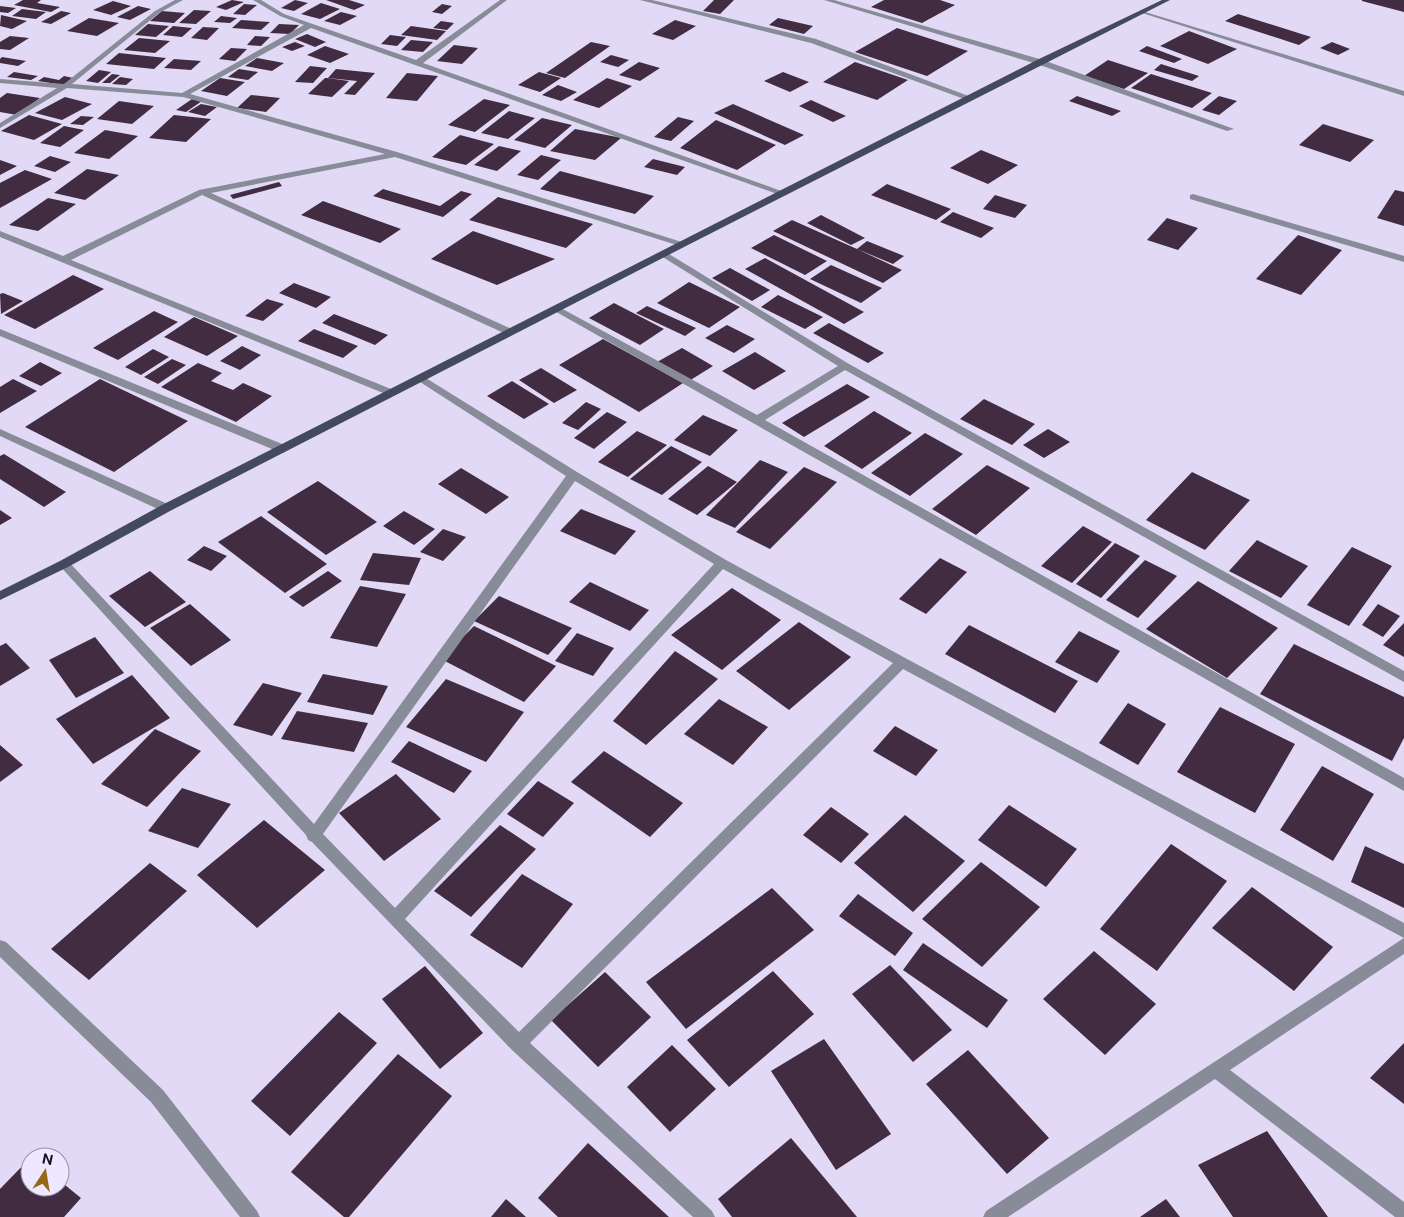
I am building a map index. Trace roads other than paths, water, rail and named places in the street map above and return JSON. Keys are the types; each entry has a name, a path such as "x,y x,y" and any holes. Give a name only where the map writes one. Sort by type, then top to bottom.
{"main road":[{"path":"0,596 392,392 1040,62 1167,0"}],"street":[{"path":"0,126 64,87 157,12 180,0"},
{"path":"256,0 282,15 783,193"},
{"path":"416,64 504,0"},
{"path":"643,0 813,41 970,98"},
{"path":"827,0 1040,62 1230,129"},
{"path":"1144,12 1404,94"},
{"path":"183,95 310,25"},
{"path":"0,81 183,95 394,154 683,244"},
{"path":"65,259 202,192 394,154"},
{"path":"202,192 510,332"},
{"path":"1193,197 1404,259"},
{"path":"0,234 392,392"},
{"path":"664,254 845,366 1404,677"},
{"path":"556,309 757,420 1404,785"},
{"path":"0,332 283,449"},
{"path":"757,420 845,366"},
{"path":"421,378 573,475 722,563 902,662 1404,931"},
{"path":"0,432 166,508"},
{"path":"313,836 573,475"},
{"path":"395,919 722,563"},
{"path":"64,564 313,836 518,1044 706,1217"},
{"path":"518,1044 902,662"},
{"path":"992,1217 1404,945"},
{"path":"0,947 157,1096 251,1217"},
{"path":"1215,1069 1404,1213"}]}
